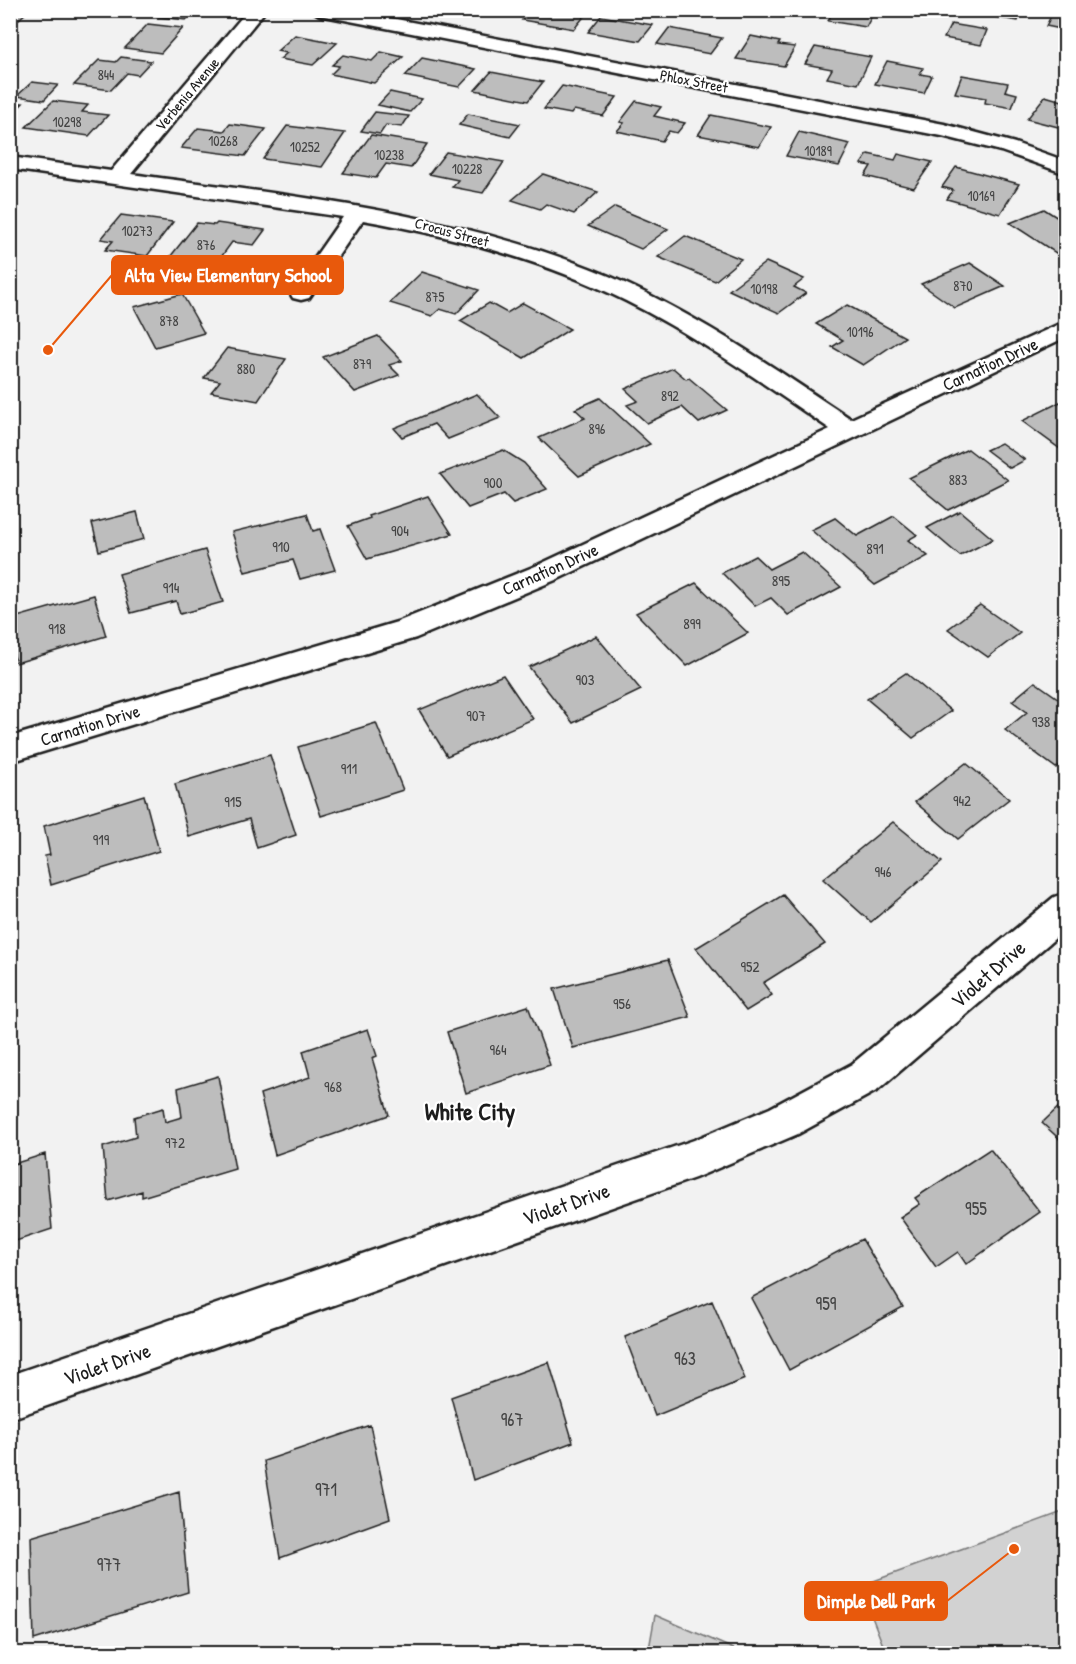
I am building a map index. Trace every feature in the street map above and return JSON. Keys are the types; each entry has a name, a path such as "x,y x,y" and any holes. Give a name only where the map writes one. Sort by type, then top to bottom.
{"street":[{"name":"Verbenia Avenue","path":"116,178 258,10"},
{"name":"Phlox Street","path":"319,10 944,130 1008,147 1065,168"},
{"name":"Crocus Street","path":"10,163 358,211 479,238 600,280 653,306 724,345 849,430"},
{"path":"301,292 358,211"},
{"name":"Carnation Drive","path":"10,750 406,630 548,572 1063,332"},
{"name":"Violet Drive","path":"10,1397 695,1159 784,1122 865,1077 1065,908"}],"shaded area":[{"path":"1065,1511 1065,1653 886,1653 860,1586"},
{"path":"655,1615 743,1653 446,1654 445,1651 649,1649"}],"building":[{"path":"10,10 15,10 27,12 10,27"},
{"path":"149,10 195,10 186,20 158,17 162,12"},
{"path":"469,10 511,10 506,16"},
{"path":"531,10 571,10 587,13 574,29 522,20"},
{"path":"834,10 874,12 866,27 828,21"},
{"path":"976,10 1022,10 1018,21 974,14"},
{"path":"1053,12 1066,15 1066,30 1046,26"},
{"path":"601,16 653,25 640,41 588,32"},
{"path":"148,24 183,28 161,53 125,48"},
{"path":"951,24 987,30 981,45 944,38"},
{"path":"669,28 722,38 710,54 657,44"},
{"path":"295,35 337,43 313,65 280,59 287,53 277,51"},
{"path":"751,36 780,42 778,45 795,47 784,66 736,59"},
{"path":"815,47 871,57 858,84 827,78 832,69 805,64"},
{"path":"381,52 403,57 374,83 331,74 339,66 332,65 343,55 372,61"},
{"path":"121,57 151,61 138,75 127,73 111,90 74,85 99,60 116,62"},
{"path":"422,58 476,69 459,87 405,76"},
{"path":"887,61 923,68 920,74 932,76 924,93 875,84"},
{"path":"491,72 543,82 528,101 475,90"},
{"path":"962,75 1008,83 1005,91 1017,94 1012,108 985,103 986,98 955,93"},
{"path":"32,82 58,85 44,100 17,96"},
{"path":"562,86 617,97 603,116 574,110 571,114 544,109"},
{"path":"390,92 422,99 410,112 378,105"},
{"path":"1045,96 1066,102 1066,129 1027,119"},
{"path":"53,101 88,105 82,112 108,115 89,136 26,127"},
{"path":"636,101 661,107 654,116 685,123 677,133 669,131 662,141 617,131 624,123 620,122"},
{"path":"10,102 23,103 10,116"},
{"path":"375,112 409,116 402,127 386,125 380,134 361,131"},
{"path":"468,114 520,124 510,137 459,125"},
{"path":"711,115 771,127 759,147 698,135"},
{"path":"230,124 266,129 245,156 181,148 198,128 224,131"},
{"path":"287,126 345,133 322,167 263,159"},
{"path":"799,132 850,144 839,166 786,156"},
{"path":"371,135 427,144 411,168 386,164 376,178 343,173"},
{"path":"446,152 504,162 483,193 452,187 458,180 429,174"},
{"path":"868,154 895,160 898,154 932,162 914,188 865,176 871,166 861,164"},
{"path":"956,167 1019,184 1000,214 947,199 953,190 942,187"},
{"path":"543,174 598,192 574,214 546,204 540,209 512,200"},
{"path":"615,207 668,229 641,249 588,226"},
{"path":"1044,209 1066,223 1066,256 1062,257 1010,223"},
{"path":"121,215 173,222 147,256 105,250 113,241 101,239"},
{"path":"197,223 215,225 217,223 265,230 254,245 232,242 216,264 170,257"},
{"path":"685,236 741,259 715,281 658,257"},
{"path":"766,262 804,279 794,287 806,293 779,313 729,290"},
{"path":"970,263 1005,286 955,308 921,284"},
{"path":"422,272 479,290 456,314 440,309 432,316 390,303"},
{"path":"182,294 204,333 155,347 134,307"},
{"path":"489,303 507,313 523,303 570,329 524,358 460,321"},
{"path":"847,305 905,337 863,365 832,347 843,340 816,324"},
{"path":"378,336 402,361 389,365 399,375 355,392 323,357"},
{"path":"227,348 286,359 258,401 211,392 220,381 204,378"},
{"path":"673,368 686,379 689,378 727,410 699,423 682,407 647,423 627,405 638,401 625,389"},
{"path":"477,394 500,418 448,439 434,424 402,437 394,428"},
{"path":"600,398 650,444 579,476 539,438 585,418 575,409"},
{"path":"1066,399 1066,449 1063,451 1022,421"},
{"path":"1001,443 1025,460 1010,468 986,450"},
{"path":"968,449 1008,480 948,510 909,478"},
{"path":"503,450 524,463 547,489 513,503 504,494 468,508 440,474"},
{"path":"428,496 452,534 367,559 348,526 370,518 369,516"},
{"path":"960,511 993,539 960,556 927,528"},
{"path":"137,512 144,539 99,551 92,523"},
{"path":"307,514 313,531 320,529 335,570 300,579 293,560 245,572 232,532"},
{"path":"894,516 917,535 908,540 928,556 875,585 811,530 835,518 857,536"},
{"path":"205,550 223,602 180,614 176,601 131,613 119,574"},
{"path":"802,552 841,587 788,615 771,598 755,606 722,573 755,556 769,569"},
{"path":"696,583 748,633 687,666 636,613"},
{"path":"94,595 106,636 16,663 10,640 10,619"},
{"path":"980,605 1020,633 988,657 948,629"},
{"path":"596,636 641,690 573,723 529,667"},
{"path":"906,673 951,711 913,738 867,699"},
{"path":"503,675 533,719 447,756 419,710"},
{"path":"1035,682 1066,704 1066,760 1056,768 1005,730 1027,712 1012,701"},
{"path":"376,723 403,790 321,816 298,747"},
{"path":"270,755 296,835 257,848 249,819 189,837 175,784"},
{"path":"966,763 1009,799 958,839 915,802"},
{"path":"144,795 159,851 51,885 45,856 50,855 44,826"},
{"path":"893,822 942,862 871,922 823,879"},
{"path":"783,895 825,944 763,983 772,995 746,1011 696,948"},
{"path":"668,960 690,1017 573,1048 554,989"},
{"path":"528,1006 550,1065 466,1093 447,1032"},
{"path":"368,1029 377,1056 372,1058 389,1115 275,1155 260,1094 310,1077 303,1051"},
{"path":"218,1076 235,1169 142,1197 142,1191 108,1201 103,1147 136,1137 134,1117 163,1108 165,1122 182,1117 178,1088"},
{"path":"1066,1100 1066,1145 1042,1123"},
{"path":"990,1149 1040,1212 966,1264 958,1252 936,1267 900,1217 920,1204 915,1198"},
{"path":"45,1154 52,1229 10,1243 10,1165"},
{"path":"862,1239 903,1307 789,1370 751,1298"},
{"path":"712,1301 745,1379 655,1416 625,1337"},
{"path":"549,1362 573,1442 473,1480 451,1397"},
{"path":"370,1425 390,1518 280,1558 264,1461"},
{"path":"179,1492 188,1592 34,1640 31,1537"}],"place":[{"name":"Alta View Elementary School","path":"48,350"},
{"name":"Dimple Dell Park","path":"1014,1549"}],"district":[{"name":"White City","path":"470,1111"}]}
